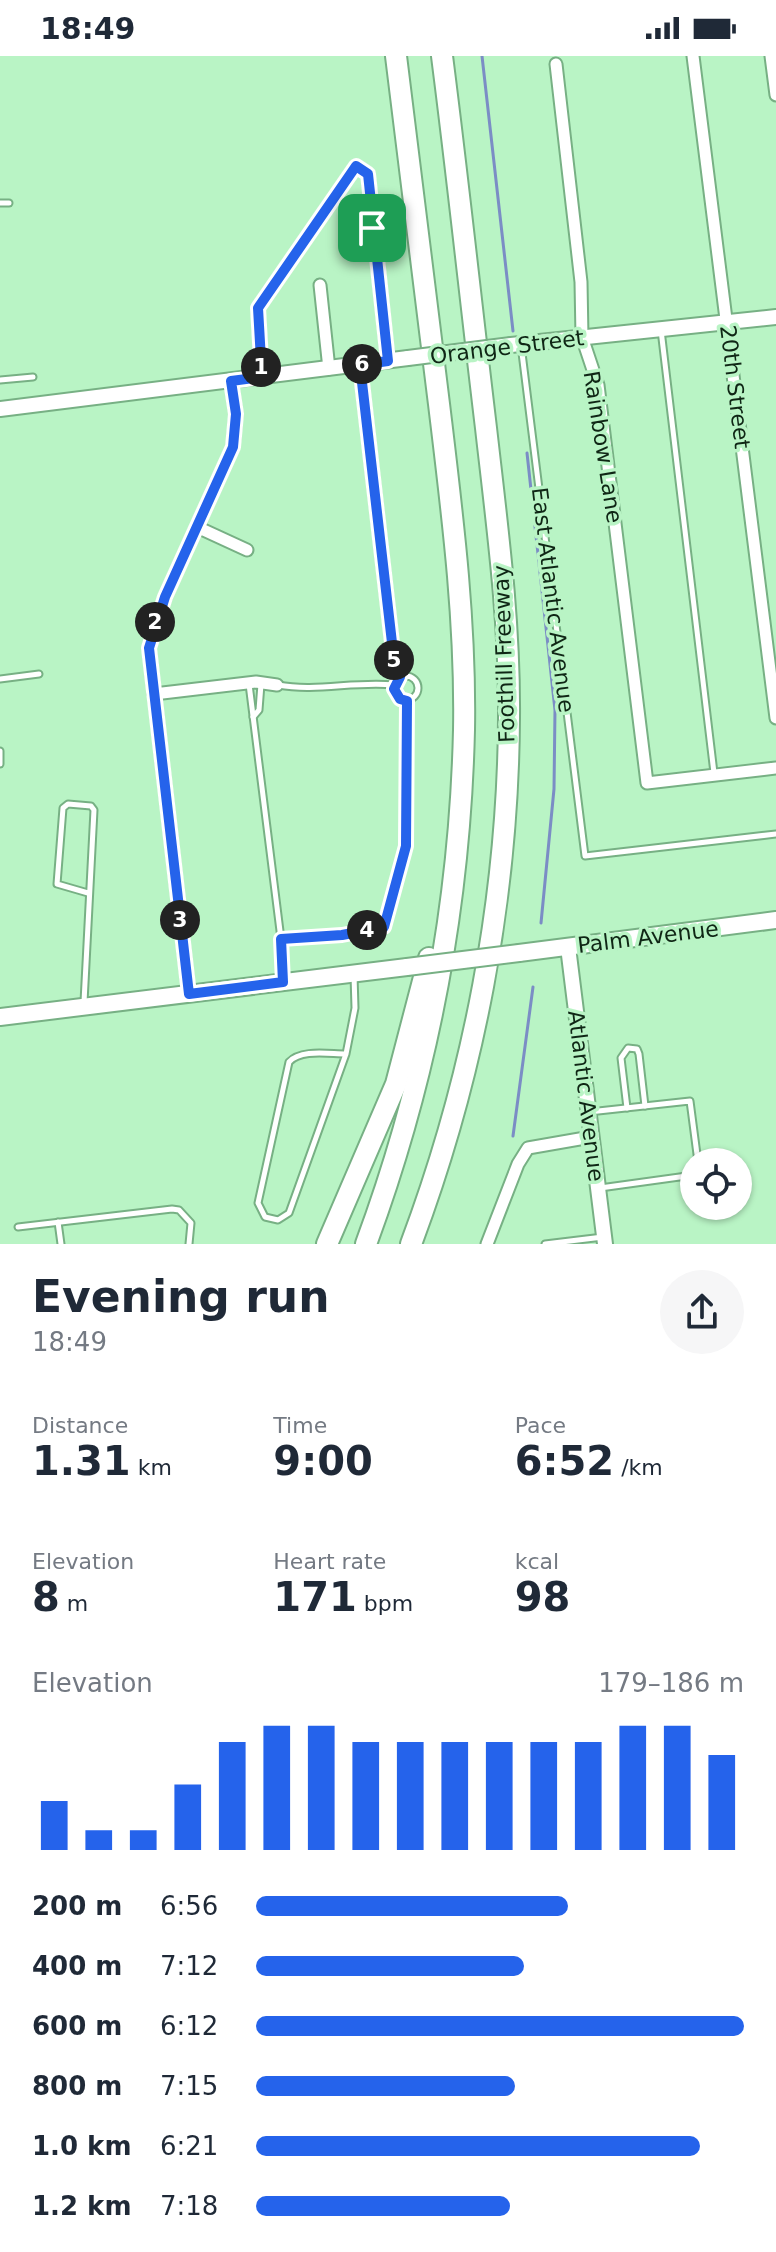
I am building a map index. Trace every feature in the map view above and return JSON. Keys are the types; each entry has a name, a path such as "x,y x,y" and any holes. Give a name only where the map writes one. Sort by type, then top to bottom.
{"highway":[{"name":"Foothill Freeway","path":"366,1244 412,1103 434,1007 455,862 464,729 455,545 396,56"},
{"name":"Foothill Freeway","path":"411,1244 439,1168 465,1075 493,927 503,841 509,718 505,598 442,56"},
{"path":"327,1244 379,1129 410,1037 436,929 464,729"},
{"path":"418,1244 439,1168"}],"main road":[{"name":"Palm Avenue","path":"0,1017 776,920"}],"street":[{"name":"20th Street","path":"693,56 776,718"},
{"path":"771,56 776,95"},
{"name":"Rainbow Lane","path":"556,64 581,282 582,337 598,385 647,783 714,775"},
{"path":"262,377 258,308 356,166 368,174 388,361"},
{"path":"320,285 329,369"},
{"name":"Orange Street","path":"0,409 516,344 776,317"},
{"path":"360,365 394,660"},
{"path":"189,994 149,648 155,624 233,447 236,414 231,381"},
{"path":"197,527 247,550"},
{"path":"154,694 255,683 277,685"},
{"path":"714,775 776,768"},
{"name":"Atlantic Avenue","path":"568,947 604,1240"},
{"path":"487,1244 518,1164 528,1148 591,1137"}],"lane":[{"path":"0,203 9,203"},
{"path":"661,329 714,775"},
{"name":"East Atlantic Avenue","path":"516,344 585,856 776,834"},
{"path":"0,380 33,377"},
{"path":"394,660 400,677"},
{"path":"0,679 39,674"},
{"path":"394,685 400,677"},
{"path":"394,685 397,696 407,701 415,698 419,687 412,677 400,677"},
{"path":"277,685 307,690 364,682 394,685"},
{"path":"255,683 253,717 281,939 283,982"},
{"path":"253,717 259,710 255,683"},
{"path":"281,939 342,935 384,927 388,921 406,846 407,701"},
{"path":"0,751 0,764"},
{"path":"85,1007 84,982 92,910 88,893 94,810 91,806 68,804 63,808 57,884 88,893"},
{"path":"346,1054 308,1054 296,1056 289,1062 258,1203 262,1213 271,1219 289,1213 346,1054 355,1008 354,974"},
{"path":"627,1108 621,1058 628,1048 637,1049 639,1054 645,1106"},
{"path":"588,1112 690,1101 696,1148"},
{"path":"598,1189 680,1177"},
{"path":"18,1227 172,1209 179,1210 191,1223 189,1244"},
{"path":"58,1222 61,1244"},
{"path":"545,1244 604,1240"}],"waterway":[{"path":"482,56 513,331"},
{"path":"527,453 555,710 554,789 541,923"},
{"path":"513,1136 533,987"}],"route":[{"path":"356,166 368,174 372,228 388,361 360,365 394,660 400,677 395,682 394,693 407,701 409,733 406,846 393,901 384,927 342,935 281,939 283,982 189,994 149,648 165,597 233,447 236,414 231,381 262,377 258,308 356,166"}]}
